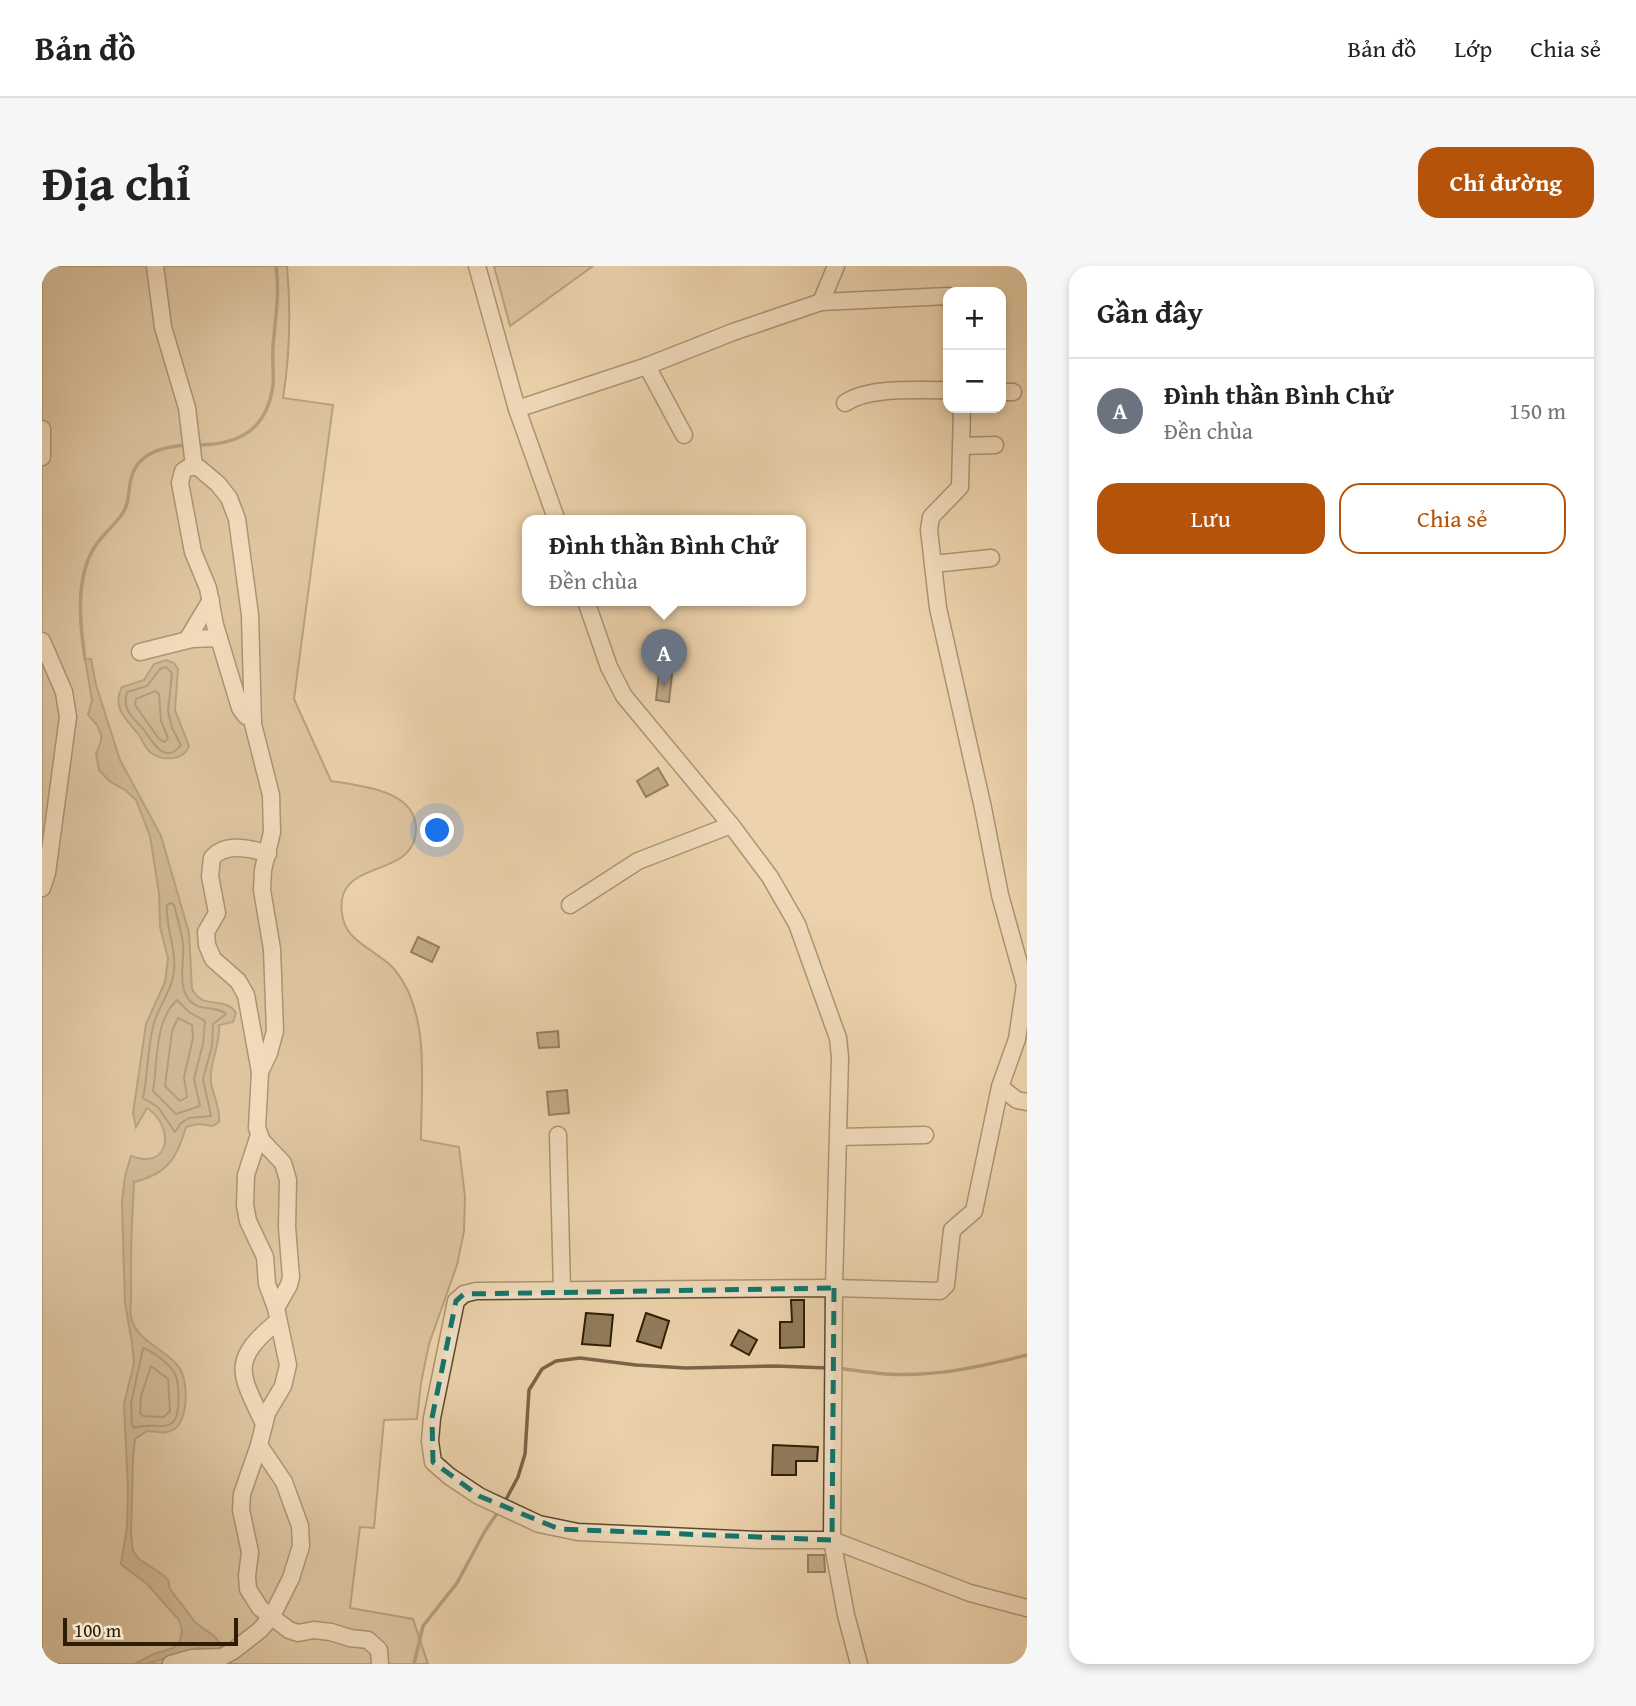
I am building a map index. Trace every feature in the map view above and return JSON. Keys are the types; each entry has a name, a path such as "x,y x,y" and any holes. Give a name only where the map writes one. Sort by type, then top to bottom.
{"street":[{"path":"155,266 162,320 179,374 194,462 218,484 229,499 237,519 250,615 253,719 273,808 272,832 263,870 262,890 272,949 275,1031 270,1053 260,1072"},
{"path":"477,266 517,409 555,515"},
{"path":"821,302 836,266"},
{"path":"517,409 647,366 733,332 821,302 943,296"},
{"path":"647,366 684,435"},
{"path":"845,403 853,397 877,393 943,390"},
{"path":"962,413 960,487 931,517 929,530 938,608 984,808 1000,895 1025,985 1017,1039 1000,1087 974,1211 952,1230 944,1289 562,1290 476,1291 464,1294 457,1301 432,1418 430,1441 433,1462 449,1476 490,1502 539,1524 578,1532 746,1540 832,1540 970,1593 1027,1608"},
{"path":"42,429 42,457"},
{"path":"962,446 995,445"},
{"path":"194,462 183,471 180,483 195,559 211,600 219,638 240,708 246,716 253,719"},
{"path":"933,564 991,558"},
{"path":"187,640 211,600"},
{"path":"588,606 609,667 624,696 731,825 770,877 797,925 836,1032 840,1057 834,1288 832,1540 846,1615 859,1664"},
{"path":"140,652 187,640 219,638"},
{"path":"42,641 64,692 68,717 47,873 42,888"},
{"path":"570,905 638,862 731,825"},
{"path":"268,854 232,848 215,854 210,868 217,913 206,932 207,945 213,959 238,981 246,995 260,1072 259,1135 246,1175 244,1205 248,1220 262,1247 267,1284 287,1358 287,1372 264,1423 242,1494 241,1510 250,1543 248,1589 260,1608 293,1632 323,1630 368,1640 379,1650 380,1664"},
{"path":"1000,1087 1017,1100 1027,1102"},
{"path":"259,1135 283,1163 288,1180 287,1227 291,1277 277,1315 251,1346 243,1368 244,1383 264,1423"},
{"path":"558,1135 562,1290"},
{"path":"839,1137 925,1135"},
{"path":"171,1664 192,1658 228,1655 260,1630 272,1616 296,1566 301,1536 298,1519 284,1482 259,1445"}],"highlighted area":[{"path":"834,1288 832,1540 559,1529 479,1496 433,1462 432,1418 456,1301 464,1294"}],"shaded area":[{"path":"42,266 287,266 289,332 283,398 333,405 294,699 331,781 384,792 407,806 414,816 414,841 402,857 360,876 344,891 341,903 343,919 351,935 388,963 406,988 414,1008 422,1051 421,1140 459,1147 465,1197 464,1231 457,1265 429,1344 417,1419 384,1420 374,1528 360,1527 350,1608 413,1619 428,1664 42,1664"},
{"path":"494,266 593,266 510,326"}],"water":[{"path":"85,659 91,659 96,685 120,760 161,836 189,933 192,989 202,999 226,1005 236,1013 233,1022 219,1025 211,1069 219,1122 213,1126 198,1124 186,1127 179,1148 169,1164 155,1175 134,1182 131,1317 138,1332 172,1360 182,1372 186,1400 182,1418 173,1430 163,1433 147,1431 135,1439 131,1533 133,1551 139,1559 168,1580 170,1589 195,1622 221,1645 218,1650 197,1648 147,1664 134,1664 173,1648 180,1641 182,1630 179,1620 147,1584 121,1564 127,1527 128,1489 124,1404 134,1363 125,1303 122,1203 125,1176 131,1156 144,1159 154,1157 161,1152 164,1144 165,1135 156,1116 147,1108 136,1127 133,1113 146,1024 165,982 168,958 160,927 159,893 150,836 136,800 109,781 99,770 96,754 101,734 88,715 92,700"},
{"path":"166,660 174,663 178,669 175,710 189,746 183,755 173,758 156,756 149,751 125,719 118,701 122,687 144,680 154,664"}],"building":[{"path":"659,673 672,674 669,702 656,700"},
{"path":"658,768 668,785 646,797 637,781"},
{"path":"418,937 439,947 432,962 411,952"},
{"path":"558,1031 559,1047 539,1048 537,1033"},
{"path":"567,1090 569,1113 549,1115 547,1092"},
{"path":"791,1300 804,1300 804,1347 780,1348 780,1322 792,1322"},
{"path":"586,1313 613,1315 610,1346 582,1344"},
{"path":"646,1313 669,1321 661,1348 637,1341"},
{"path":"739,1330 757,1340 749,1355 731,1345"},
{"path":"773,1445 818,1447 817,1461 796,1461 796,1475 772,1475"},
{"path":"808,1555 824,1555 825,1572 808,1572"}],"waterway":[{"path":"197,445 226,442 248,432 257,424 270,400 277,297 276,266"},
{"path":"85,659 80,602 88,560 97,543 124,511 131,479 139,463 152,453 186,445"},
{"path":"837,1368 886,1374 922,1374 975,1367 1027,1355"},
{"path":"504,1503 518,1477 525,1454 529,1390 542,1369 556,1361 580,1358 686,1368 829,1368"},
{"path":"414,1664 423,1626 457,1583 498,1512"}],"place":[{"name":"Đình thần Bình Chử","path":"664,687"}]}
